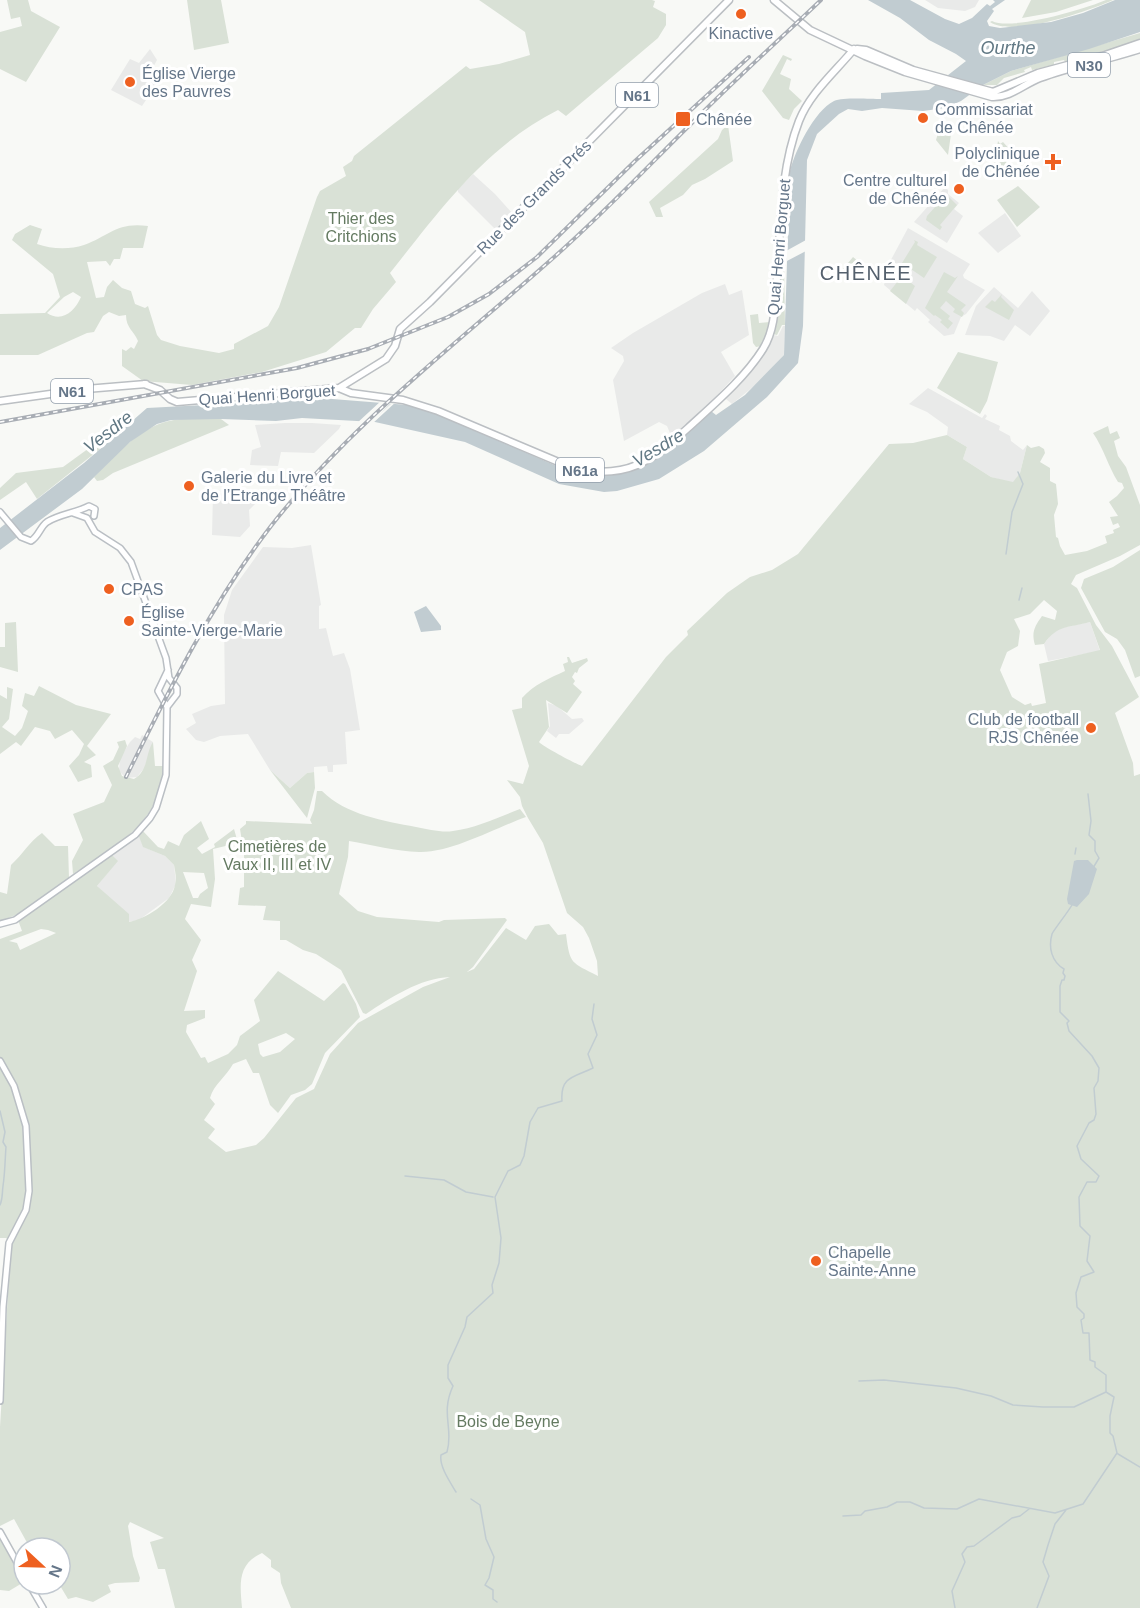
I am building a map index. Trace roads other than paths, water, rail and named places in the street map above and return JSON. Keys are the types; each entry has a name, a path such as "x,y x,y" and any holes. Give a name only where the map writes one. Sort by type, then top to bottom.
{"main road":[{"name":"Rue des Grands Prés","path":"339,388 349,384 386,359 395,346 400,329 430,302 729,0"},
{"name":"N30","path":"776,1 809,29 865,56 905,72 941,80 992,97 1003,97 1040,78 1140,49"},
{"name":"N30","path":"977,91 997,92 1038,73 1140,44"},
{"name":"Quai Henri Borguet","path":"0,401 86,389 144,384 153,384 162,388 173,398 183,402 339,388 351,393 408,401 438,411 574,469 593,472 631,468 662,452 736,381 763,348 773,321 786,171 799,119 815,93 854,49"},
{"name":"Quai Henri Borguet","path":"349,384 351,393"},
{"path":"0,512 19,536 31,541 49,521 89,506 94,508 94,524 99,534"},
{"path":"84,509 93,530 124,552 131,562 163,647 172,682 176,686 176,696 168,700"},
{"path":"73,513 86,517 94,516"},
{"path":"168,670 158,691 168,700"},
{"path":"162,682 172,682"},
{"path":"0,924 15,920 135,835 150,818 163,791 166,775 168,700"},
{"path":"0,1061 14,1086 26,1126 29,1191 26,1210 9,1243 3,1307 0,1401"},
{"path":"0,1532 12,1554"}],"water":[{"name":"Vesdre","path":"868,0 910,0 959,24 972,18 987,4 990,6 995,2 993,0 1005,0 992,9 994,11 987,21 989,26 1000,28 1051,22 1083,13 1115,0 1140,0 1140,32 1011,71 945,108 923,111 882,108 862,111 848,109 817,134 807,160 803,326 798,363 767,397 704,451 659,479 617,491 604,492 559,484 465,442 375,422 302,418 276,421 171,420 157,424 130,442 82,489 0,550 0,528 84,463 147,408 262,402 307,397 408,405 442,416 561,468 586,473 608,474 627,471 661,454 711,411 716,415 745,395 784,355 790,171 801,143 819,113 838,100 881,99 881,93 929,90 966,61"},
{"path":"426,606 441,626 441,630 421,632 414,612"},
{"path":"1088,860 1097,869 1089,894 1077,907 1068,904 1067,899 1074,861"}],"waterway":[{"path":"1006,554 1012,512 1023,484 1018,472"},
{"path":"1019,600 1022,588"},
{"path":"1088,794 1091,821 1089,835 1095,841 1095,851 1099,858 1093,868"},
{"path":"1075,854 1076,848"},
{"path":"843,1516 861,1515 865,1511 887,1507 897,1502 910,1502 924,1508 957,1509 979,1499 1055,1513 1083,1504 1117,1453 1113,1436 1110,1433 1110,1416 1114,1397 1106,1392 1106,1375 1095,1367 1095,1362 1090,1360 1089,1333 1083,1333 1081,1320 1084,1314 1077,1307 1076,1293 1081,1277 1094,1272 1087,1261 1090,1236 1080,1226 1079,1197 1087,1182 1096,1182 1099,1176 1081,1159 1077,1146 1096,1114 1094,1088 1098,1081 1099,1068 1092,1056 1069,1031 1067,1023 1069,1021 1060,1012 1060,986 1065,976 1064,969 1056,963 1052,954 1051,939 1053,932 1072,905"},
{"path":"456,1492 441,1459 441,1455 447,1452 449,1444 447,1413 453,1386 448,1378 448,1365 465,1327 467,1317 493,1293 492,1285 499,1263 501,1238 495,1197 508,1171 520,1165 524,1156 530,1122 538,1108 562,1101 563,1087 566,1082 593,1068 588,1054 597,1035 592,1019 594,1004"},
{"path":"0,1111 5,1132 3,1142 6,1147 0,1205"},
{"path":"405,1176 444,1180 466,1192 493,1197"},
{"path":"859,1381 884,1380 956,1388 991,1396 1013,1405 1043,1407 1074,1407 1106,1392"},
{"path":"1118,1454 1140,1467"},
{"path":"471,1499 480,1505 486,1539 494,1557 485,1585 493,1590 493,1599 497,1602"},
{"path":"955,1608 952,1591 965,1562 962,1554 967,1547 974,1546 1012,1518 1020,1516 1029,1509"},
{"path":"1037,1608 1049,1576 1043,1562 1048,1545 1055,1524 1066,1510"}],"railway":[{"path":"126,777 175,680 211,616 250,555 303,487 410,382 580,234 713,102 821,0"},
{"path":"0,422 297,368 368,349 448,317 489,294 537,257 635,161 749,57"}],"place":[{"name":"Kinactive","path":"741,14"},
{"name":"Église Vierge des Pauvres","path":"130,82"},
{"name":"Commissariat de Chênée","path":"923,118"},
{"name":"Chênée","path":"683,119"},
{"name":"Polyclinique de Chênée","path":"1053,162"},
{"name":"Centre culturel de Chênée","path":"959,189"},
{"name":"Galerie du Livre et de l’Etrange Théâtre","path":"189,486"},
{"name":"CPAS","path":"109,589"},
{"name":"Église Sainte-Vierge-Marie","path":"129,621"},
{"name":"Club de football RJS Chênée","path":"1091,728"},
{"name":"Chapelle Sainte-Anne","path":"816,1261"}],"district":[{"name":"CHÊNÉE","path":"866,273"}],"water label":[{"name":"Ourthe","path":"1008,48"}],"park label":[{"name":"Thier des Critchions","path":"361,227"},
{"name":"Cimetières de Vaux II, III et IV","path":"277,855"},
{"name":"Bois de Beyne","path":"508,1421"}]}
